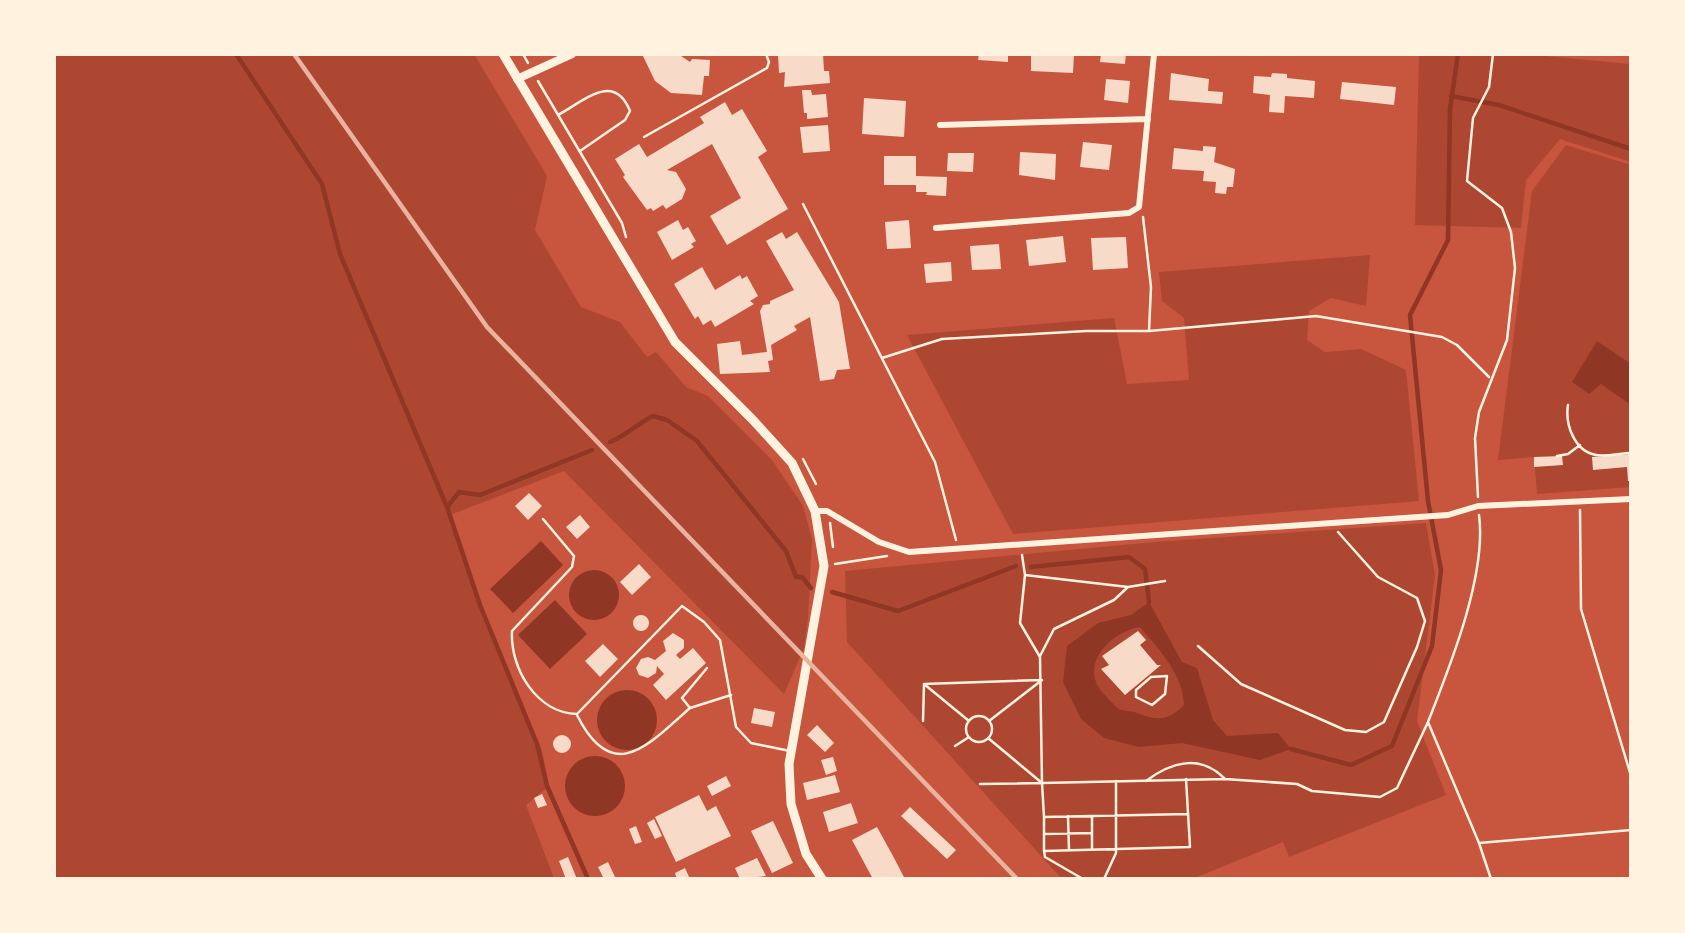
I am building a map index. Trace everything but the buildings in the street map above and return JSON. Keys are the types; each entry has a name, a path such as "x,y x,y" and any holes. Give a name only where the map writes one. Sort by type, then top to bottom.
{"main road":[{"path":"502,54 674,342 753,419 792,463 815,511 824,566 791,751 791,804 806,854 822,879"}],"street":[{"path":"517,79 572,54"},
{"path":"936,228 1129,213 1139,207 1154,54"},
{"path":"940,125 1148,119"},
{"path":"815,511 827,511 880,542 909,552 1448,515 1478,506 1631,499"}],"lane":[{"path":"644,137 766,68 769,62 766,54"},
{"path":"543,519 574,556 572,567 514,625 512,649 521,671 538,699 553,709 577,714 598,744 608,751 628,754 644,749 690,708 731,695"},
{"path":"577,714 682,606 704,622 720,640 736,727 751,743 791,751"},
{"path":"690,708 682,698 707,668"}],"path":[{"path":"523,54 622,223 628,244"},
{"path":"980,784 1225,779 1297,784 1312,792 1380,797 1397,788 1448,672 1467,610 1482,533 1475,438 1490,378 1507,340 1515,268 1511,232 1502,208 1486,193 1467,181 1473,118 1489,87 1493,54"},
{"path":"558,115 603,90 615,90 625,98 630,111 625,120 579,151"},
{"path":"803,204 935,462 955,530 957,550"},
{"path":"1139,207 1143,214 1150,287 1149,331"},
{"path":"881,359 942,339 1086,331 1149,331 1315,316 1442,337 1457,345 1490,378"},
{"path":"1568,405 1569,429 1580,445 1595,455 1631,453"},
{"path":"1557,456 1568,454 1580,445"},
{"path":"798,453 807,463 817,487"},
{"path":"1580,502 1581,609 1631,776"},
{"path":"827,511 833,544 833,564 909,552"},
{"path":"1198,646 1241,684 1345,730 1366,733 1384,722 1417,647 1424,621 1417,598 1378,577 1356,556 1331,524"},
{"path":"1021,545 1025,575 1020,624 1040,657 1042,680 1045,857 1083,879"},
{"path":"1025,575 1128,587 1165,581"},
{"path":"1040,657 1054,629 1114,600 1128,587"},
{"path":"1167,676 1165,694 1152,705 1136,697 1136,690 1142,682 1151,677 1167,676"},
{"path":"924,684 1042,680"},
{"path":"989,722 1042,680"},
{"path":"924,684 969,721"},
{"path":"923,721 924,684"},
{"path":"979,716 989,722 991,730 988,738 980,742 969,737 966,729 969,721 979,716"},
{"path":"1427,722 1479,843 1491,879"},
{"path":"956,746 969,737"},
{"path":"988,738 1042,783"},
{"path":"1146,780 1164,768 1183,763 1203,763 1225,779"},
{"path":"1044,851 1189,847 1186,779"},
{"path":"1104,879 1116,849 1116,781"},
{"path":"1044,817 1188,814"},
{"path":"1092,816 1092,849"},
{"path":"1068,817 1069,850"},
{"path":"1479,843 1631,830"},
{"path":"1044,834 1092,833"}],"shaded area":[{"path":"54,54 474,54 547,176 535,230 581,307 620,322 647,357 656,352 686,387 708,396 772,460 803,506 812,539 808,618 804,648 784,694 564,471 450,515 483,614 542,750 549,786 526,805 554,878 54,879"},
{"path":"1419,54 1524,54 1631,64 1631,162 1560,139 1526,180 1521,228 1415,225"},
{"path":"1566,145 1631,165 1631,487 1537,494 1534,457 1498,460 1532,191"},
{"path":"1370,255 1366,306 1331,298 1309,311 1307,340 1325,352 1361,349 1406,370 1419,501 1013,534 907,335 1114,318 1127,384 1189,380 1184,318 1162,301 1159,272"},
{"path":"1597,341 1631,364 1631,405 1601,384 1589,394 1572,382"},
{"path":"1426,523 1435,575 1417,721 1446,795 1289,857 1283,842 1192,879 1062,879 847,642 845,571 1154,542"},
{"path":"541,541 563,565 513,613 490,589"},
{"path":"594,570 611,578 619,595 611,612 594,620 577,612 569,595 577,578"},
{"path":"555,600 587,634 550,669 518,635"},
{"path":"1149,602 1182,662 1197,668 1213,720 1227,736 1278,733 1291,749 1260,760 1182,743 1139,747 1104,738 1081,719 1063,682 1067,646 1098,623 1131,615","holes":["1140,627 1169,663 1183,694 1184,705 1168,717 1151,717 1121,710 1097,684 1095,662 1100,652 1118,636"]},
{"path":"627,690 648,699 657,720 648,741 627,750 606,741 597,720 606,699"},
{"path":"595,756 616,765 625,786 616,807 595,816 574,807 565,786 574,765"}],"waterway":[{"path":"236,54 322,184 340,254 447,507 480,605 537,744 547,786 588,879"},
{"path":"1291,749 1351,765 1392,746 1432,646 1441,570 1428,501 1410,315 1448,240 1450,109 1458,54"},
{"path":"1451,96 1499,105 1631,149"},
{"path":"610,442 653,416 667,420 697,441 786,551 796,577 802,577 811,588"},
{"path":"447,507 459,492 480,495 592,450"},
{"path":"1031,567 1129,557 1145,569 1149,602"},
{"path":"832,592 898,611 1016,566"}],"railway":[{"path":"294,54 487,327 1017,879"}]}
